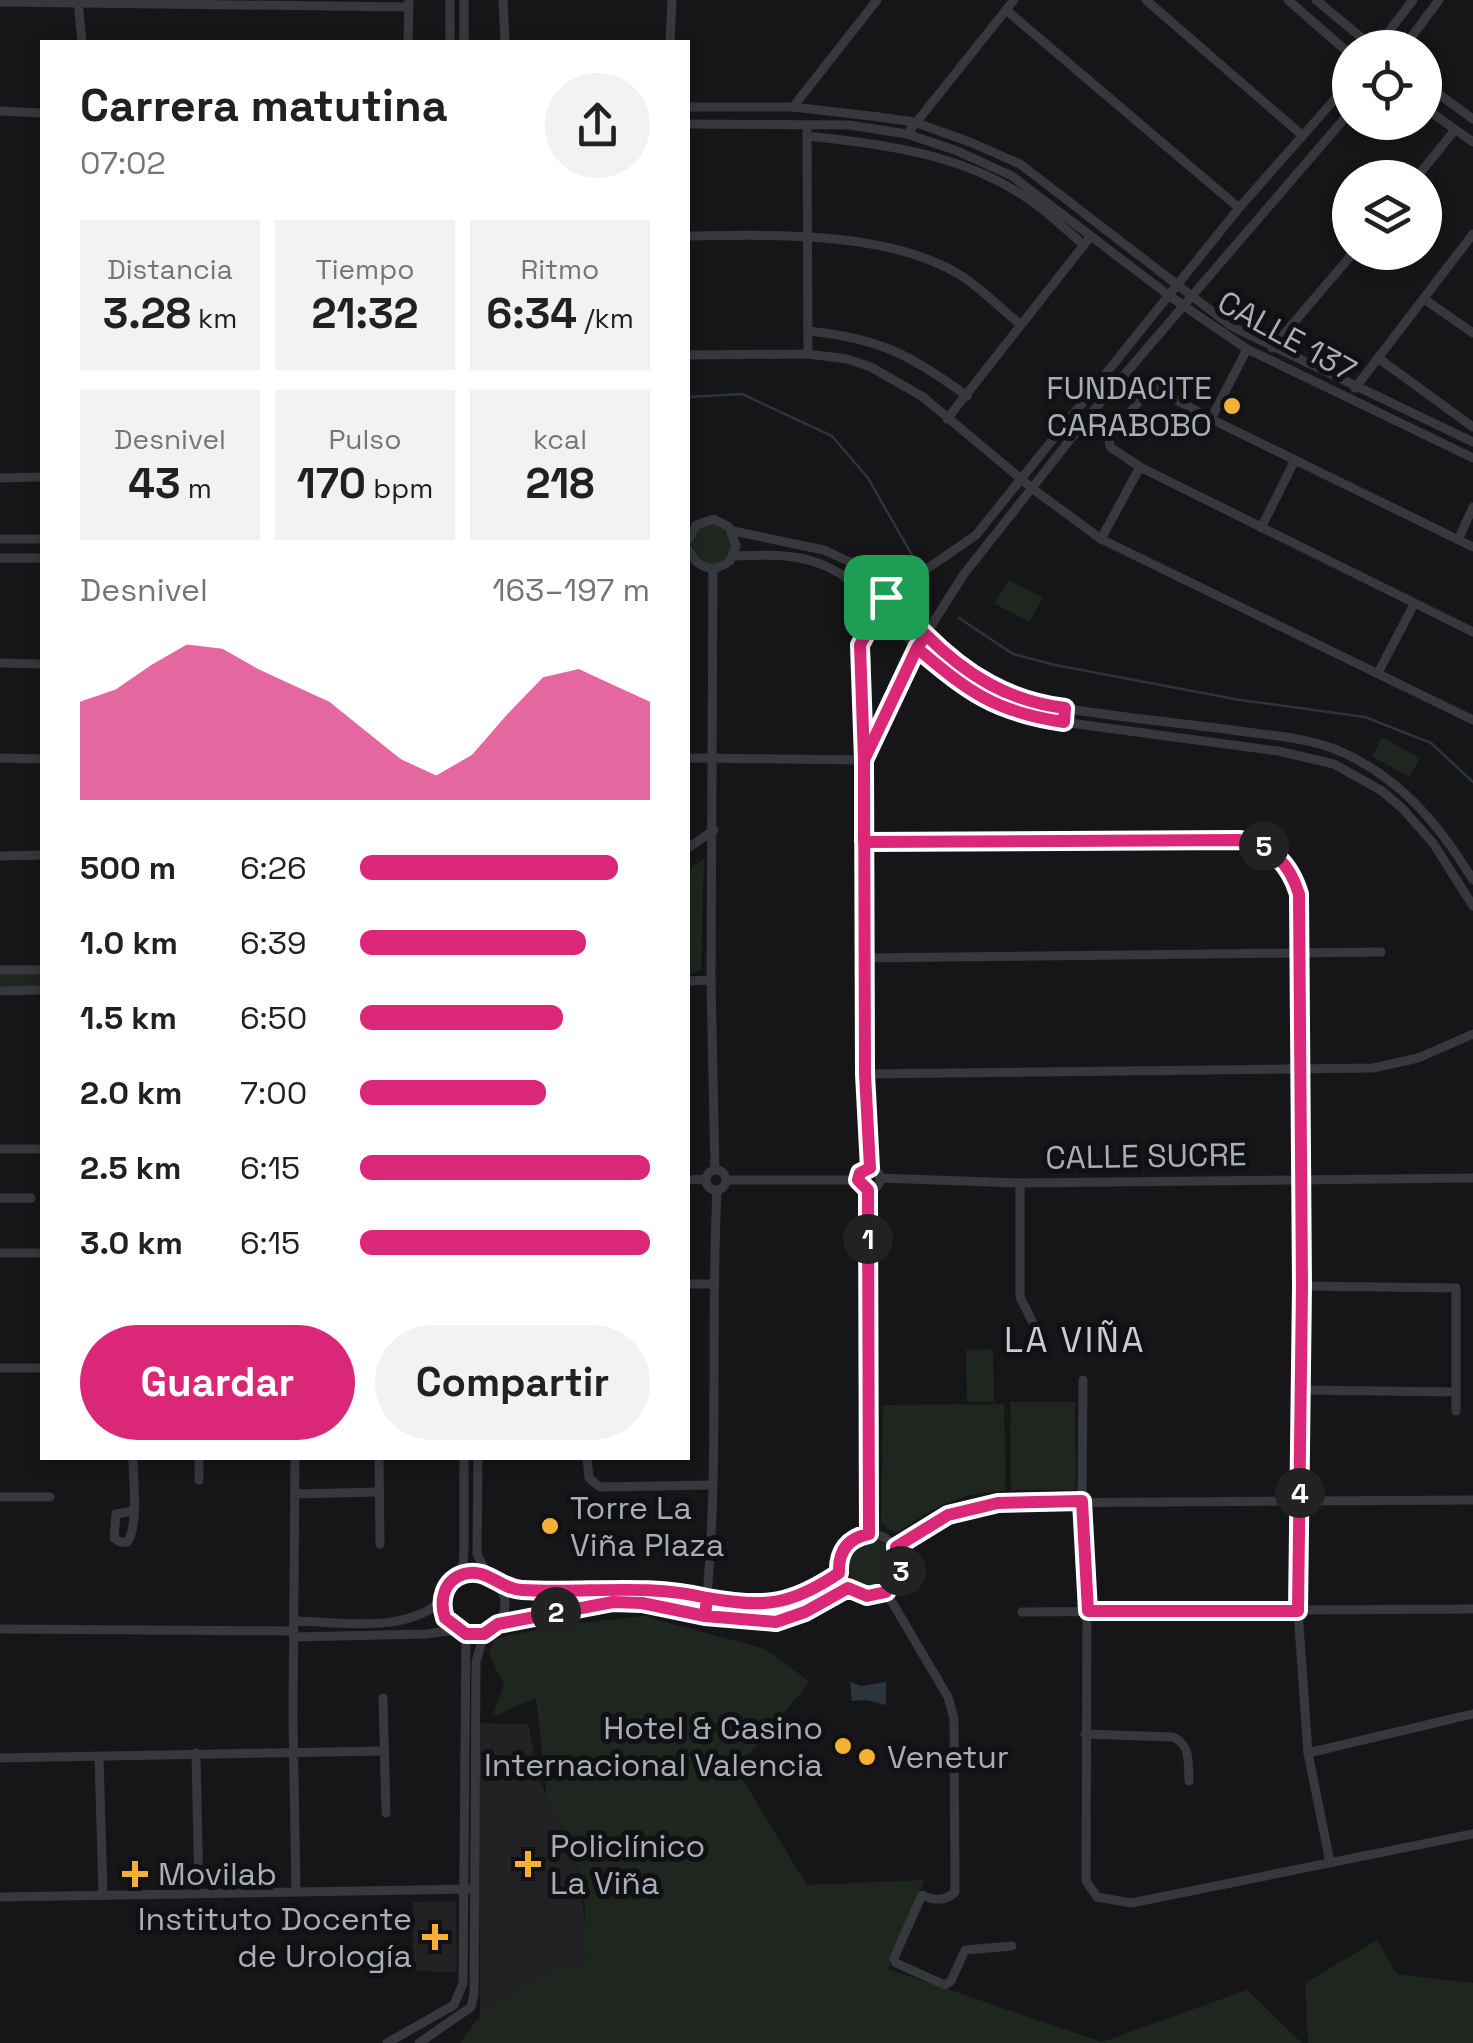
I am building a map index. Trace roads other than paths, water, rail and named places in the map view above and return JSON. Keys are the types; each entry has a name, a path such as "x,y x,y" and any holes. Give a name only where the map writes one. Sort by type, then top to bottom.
{"street":[{"path":"450,0 450,40"},
{"path":"464,0 464,40"},
{"path":"503,0 505,40"},
{"path":"670,40 672,0"},
{"path":"793,108 877,0"},
{"path":"907,134 1014,0"},
{"path":"1146,0 1303,136"},
{"path":"1288,0 1332,38"},
{"path":"1316,0 1353,30"},
{"path":"1389,30 1413,0"},
{"path":"1417,30 1439,0"},
{"path":"0,2 409,3 408,40"},
{"path":"78,2 82,40"},
{"path":"1006,10 1239,208"},
{"path":"1442,96 1473,119"},
{"path":"860,645 886,597 976,535 1239,208 1332,103"},
{"path":"690,107 793,108 914,122 1020,164 1231,326 1473,442"},
{"path":"0,112 40,112"},
{"path":"1442,120 1473,142"},
{"path":"807,123 808,354"},
{"name":"CALLE 137","path":"690,124 807,123 907,134 955,150 1012,176 1184,307 1247,349 1473,458"},
{"path":"1431,160 1455,130"},
{"path":"864,760 917,648 964,574 1088,417 1332,133"},
{"path":"807,136 876,143 938,156 991,176 1031,200 1084,245"},
{"path":"690,236 805,234 907,254 959,274 1020,324"},
{"path":"947,419 1092,235"},
{"path":"1354,388 1473,235"},
{"path":"1272,348 1339,270"},
{"path":"1424,299 1473,333"},
{"path":"808,331 889,346 918,361 967,396"},
{"path":"1211,419 1247,349"},
{"path":"690,355 808,354 872,367 923,396 1033,489 1101,539 1473,720"},
{"path":"1378,358 1473,426"},
{"path":"1473,547 1211,419 1162,390 1148,390 1109,439 1110,448 1140,466 1473,632"},
{"path":"1260,528 1295,460"},
{"path":"1101,539 1140,466"},
{"path":"0,478 40,478"},
{"path":"1458,540 1473,507"},
{"path":"690,533 708,520 720,521 733,531 824,550 852,563 944,653 988,686 1027,702 1279,737 1335,750 1400,788 1426,812 1473,880"},
{"path":"690,559 712,569 725,565 734,556 733,531"},
{"path":"0,539 40,540"},
{"path":"734,556 798,557 845,576 917,648 986,701 1025,717 1278,751 1334,764 1382,791 1402,808 1473,906"},
{"path":"0,558 40,558"},
{"path":"690,1180 706,1179 715,1170 712,569"},
{"path":"858,588 864,760 865,1074 870,1168"},
{"path":"1378,673 1414,604"},
{"path":"0,664 40,664"},
{"path":"1064,722 1065,708"},
{"path":"0,758 40,760"},
{"path":"690,758 864,760"},
{"path":"690,847 714,830"},
{"path":"864,842 1240,840 1262,845 1281,858 1294,878 1299,894 1302,1286 1298,1611 1308,1753 1330,1862"},
{"path":"1442,859 1456,851"},
{"path":"0,856 40,855"},
{"path":"865,958 1381,952"},
{"path":"0,970 40,970"},
{"path":"690,980 712,980"},
{"path":"0,991 40,990"},
{"path":"865,1074 1373,1068 1418,1058 1473,1034"},
{"path":"0,1150 40,1149"},
{"path":"858,1180 860,1173 870,1168 877,1171 878,1185 868,1190"},
{"path":"715,1170 726,1180"},
{"name":"CALLE SUCRE","path":"880,1178 1020,1183 1473,1178"},
{"path":"706,1179 708,1186 717,1190"},
{"path":"705,1616 712,1485 712,1284 717,1190 726,1180 858,1180 868,1190 869,1534"},
{"path":"1020,1183 1020,1296 1032,1321"},
{"path":"0,1198 31,1198"},
{"path":"0,1254 40,1253"},
{"path":"690,1284 712,1284"},
{"path":"1302,1286 1456,1288 1456,1411"},
{"path":"0,1368 40,1368"},
{"path":"1083,1380 1082,1501 1088,1611 1086,1882 1097,1897 1131,1903 1473,1834"},
{"path":"1302,1390 1456,1392"},
{"path":"133,1460 134,1511"},
{"path":"199,1460 200,1480"},
{"path":"295,1460 296,1892"},
{"path":"380,1460 380,1544"},
{"path":"419,2043 470,2007 474,1995 462,1632 445,1618 442,1601 462,1564 464,1460"},
{"path":"478,1460 477,1554 506,1602 498,1624"},
{"path":"587,1460 589,1478 600,1486 712,1485"},
{"path":"295,1494 380,1492"},
{"path":"0,1497 50,1497"},
{"path":"896,1547 948,1515 998,1503 1473,1500"},
{"path":"869,1534 883,1537 896,1547 901,1572 886,1592 867,1596 848,1588 839,1573 846,1544 869,1534"},
{"path":"456,1577 469,1572 522,1590 634,1588 744,1604 787,1602 839,1573"},
{"path":"388,2043 454,2004 460,1994 469,1890 476,1662 484,1634 498,1624 613,1602 776,1622 805,1612 848,1588"},
{"path":"886,1592 948,1698 954,1718 955,1892 939,1900 922,1895 894,1958 896,1964 945,1985 951,1981 965,1950 1012,1946"},
{"path":"294,1630 395,1623 420,1617 442,1601"},
{"path":"1022,1612 1473,1609"},
{"path":"0,1630 484,1634"},
{"path":"383,1698 386,1813"},
{"path":"1308,1753 1473,1714"},
{"path":"1086,1734 1173,1736 1187,1747 1188,1781"},
{"path":"0,1758 384,1751"},
{"path":"196,1754 199,1894"},
{"path":"99,1756 102,1896"},
{"path":"0,1897 469,1890"}],"waterway":[{"path":"690,397 742,394 832,436 868,478 913,557"},
{"path":"959,618 1013,654 1055,665 1240,700 1365,717 1431,743 1473,782"}],"place":[{"name":"FUNDACITE CARABOBO","path":"1232,406"},
{"name":"Torre La Viña Plaza","path":"550,1526"},
{"name":"Hotel & Casino Internacional Valencia","path":"843,1746"},
{"name":"Venetur","path":"867,1757"},
{"name":"Policlínico La Viña","path":"528,1864"},
{"name":"Movilab","path":"135,1874"},
{"name":"Instituto Docente de Urología","path":"435,1937"}],"district":[{"name":"LA VIÑA","path":"1075,1340"}]}
